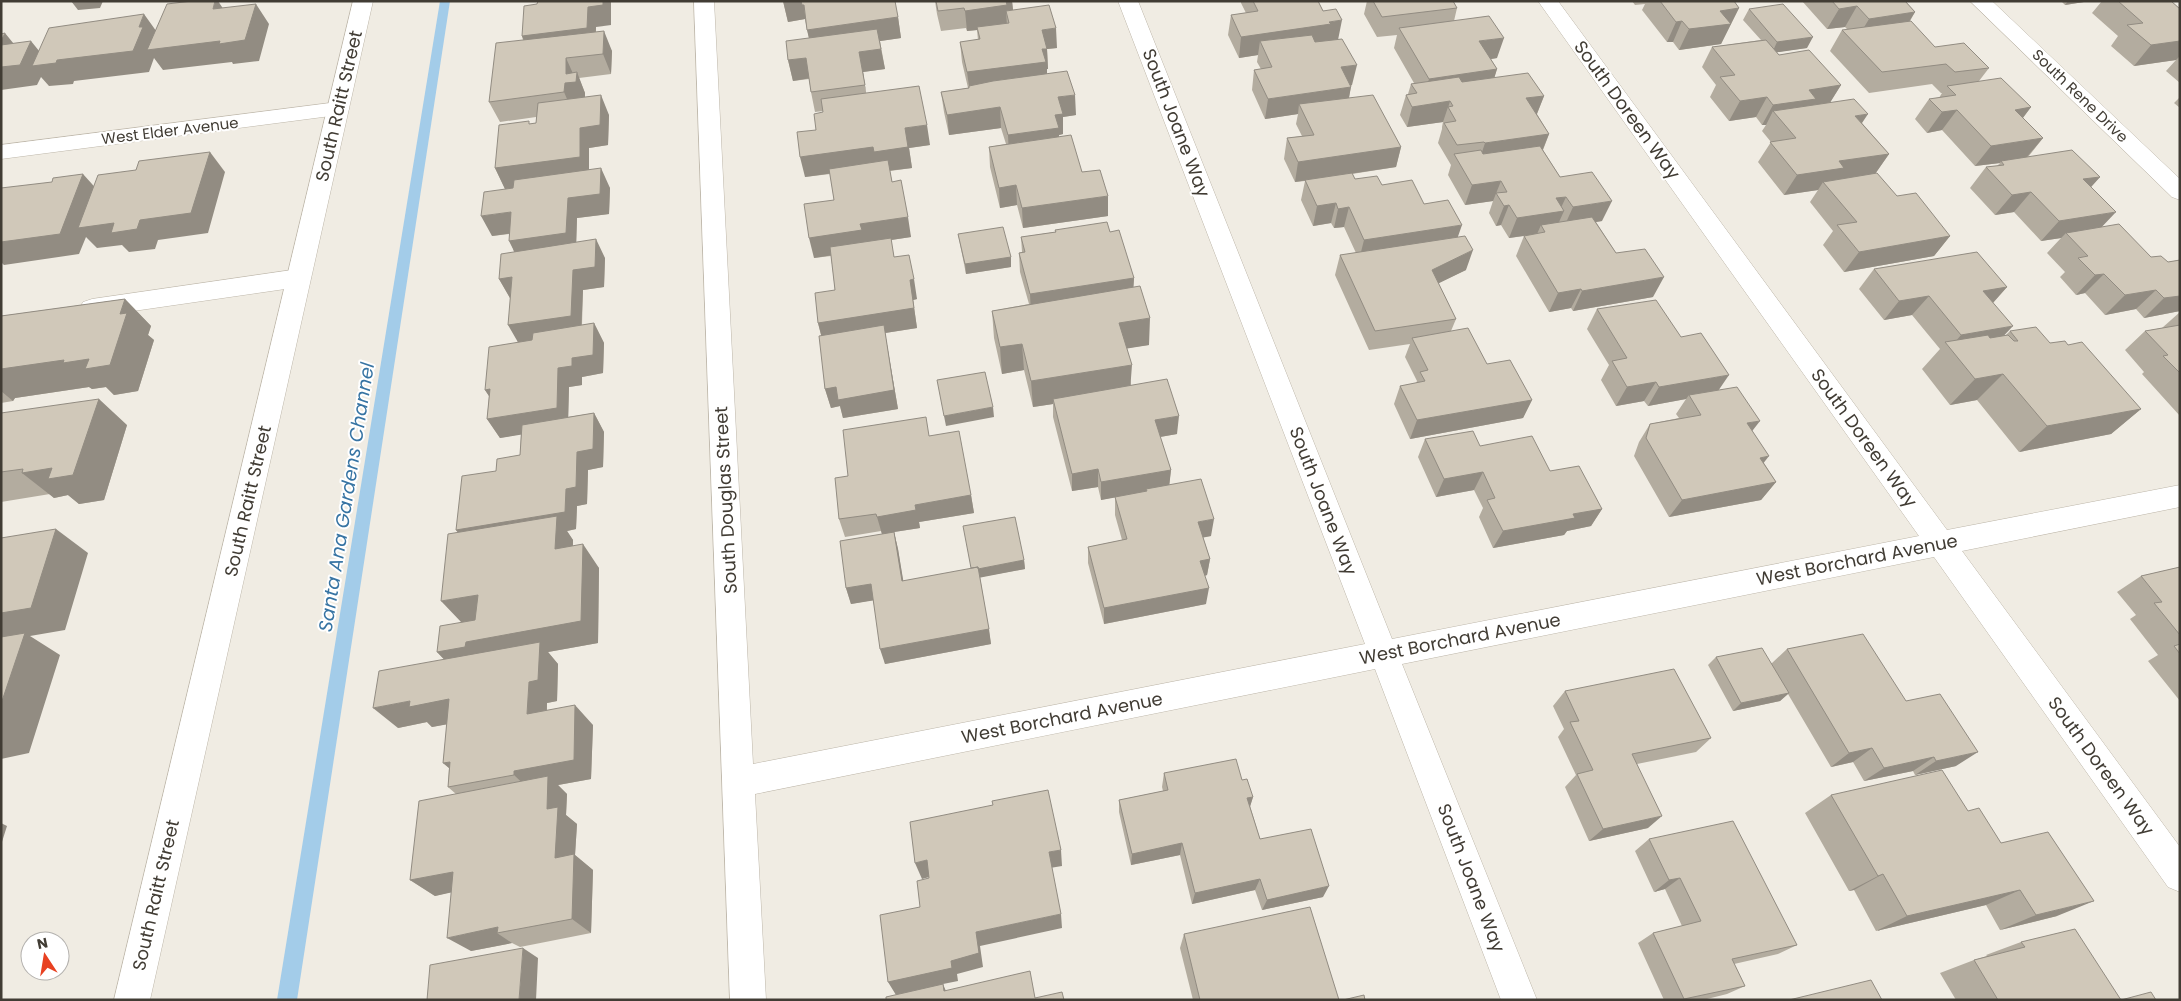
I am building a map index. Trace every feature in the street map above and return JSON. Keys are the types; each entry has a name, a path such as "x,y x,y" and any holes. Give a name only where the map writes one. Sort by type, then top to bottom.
{"street":[{"name":"South Raitt Street","path":"132,1000 363,1"},
{"name":"South Douglas Street","path":"704,1 748,1000"},
{"name":"South Joane Way","path":"1128,1 1519,1000"},
{"name":"South Doreen Way","path":"1548,1 2180,875"},
{"name":"South Rene Drive","path":"1980,1 2180,192"},
{"name":"West Elder Avenue","path":"1,152 338,109"},
{"path":"69,312 300,278"},
{"name":"West Borchard Avenue","path":"739,782 2180,496"}],"building":[{"path":"215,1 213,9 256,4 245,40 219,44 220,41 147,50 167,4"},
{"path":"538,1 603,1 603,5 588,7 587,28 522,36 524,6 537,4"},
{"path":"801,1 895,1 898,17 807,30 804,5 802,5"},
{"path":"936,1 1006,1 1007,5 965,11 964,8 938,11"},
{"path":"1253,1 1318,1 1323,11 1336,9 1342,20 1329,22 1331,24 1241,37 1231,15 1258,11"},
{"path":"1373,1 1453,1 1457,8 1382,17"},
{"path":"1660,1 1734,1 1739,8 1720,11 1731,24 1689,29 1682,21 1676,22"},
{"path":"1832,1 1905,1 1915,12 1869,19 1857,6 1839,9"},
{"path":"2118,1 2171,1 2180,9 2180,41 2151,45 2127,25 2143,23"},
{"path":"1783,4 1813,37 1777,42 1749,9"},
{"path":"1049,5 1056,28 1042,30 1047,49 1042,49 1046,62 967,72 960,42 980,39 977,27 1009,23 1006,11"},
{"path":"144,14 139,27 143,27 133,51 57,60 56,63 32,66 49,28"},
{"path":"1489,16 1504,38 1479,41 1497,69 1429,79 1399,28"},
{"path":"1911,21 1935,47 1964,43 1989,68 1955,72 1946,64 1882,72 1842,30"},
{"path":"877,29 881,49 859,52 865,85 811,92 806,58 788,60 786,41"},
{"path":"604,31 603,54 566,58 566,74 577,72 576,82 565,83 564,92 489,102 496,43"},
{"path":"1312,35 1315,42 1342,39 1357,65 1341,67 1351,87 1268,99 1254,70 1272,67 1260,41"},
{"path":"1766,40 1779,55 1809,50 1841,85 1809,90 1816,99 1773,105 1767,97 1740,101 1720,77 1735,75 1712,47"},
{"path":"31,41 20,65 1,67 1,45"},
{"path":"1067,71 1075,95 1058,97 1063,114 1055,115 1059,128 1008,135 1000,107 947,115 941,92 969,88 969,86 993,81"},
{"path":"1528,73 1544,96 1526,98 1549,134 1457,145 1444,123 1456,121 1448,107 1453,106 1450,101 1412,107 1406,95 1417,93 1411,84 1459,77 1462,82"},
{"path":"2001,78 2031,107 2015,110 2043,138 1991,146 1957,110 1942,112 1929,99 1956,95 1947,86"},
{"path":"919,86 927,125 905,128 908,147 874,152 873,147 800,157 797,132 816,130 814,114 823,112 821,99"},
{"path":"601,95 600,125 580,128 580,157 495,168 499,125 529,121 529,124 536,123 538,103"},
{"path":"1373,95 1401,147 1298,162 1287,138 1314,135 1299,104"},
{"path":"1854,99 1868,114 1855,116 1889,154 1839,161 1844,168 1797,175 1770,142 1796,138 1773,111"},
{"path":"1071,135 1082,172 1100,170 1108,196 1022,208 1016,185 999,188 989,147"},
{"path":"1540,146 1560,177 1592,172 1612,201 1573,207 1566,197 1556,198 1564,211 1517,218 1509,205 1504,206 1496,193 1507,192 1501,181 1472,185 1454,154 1481,150 1483,154"},
{"path":"2072,150 2100,177 2083,179 2116,212 2059,221 2031,192 2012,195 1986,167 2004,165 2001,161"},
{"path":"210,152 191,213 140,220 137,229 111,233 114,223 78,228 98,175 136,170 139,161"},
{"path":"888,160 892,182 901,180 908,217 860,224 862,230 809,238 804,204 834,200 829,169"},
{"path":"601,168 600,194 568,198 566,233 509,241 511,212 481,216 484,192 513,188 514,180"},
{"path":"1352,173 1355,179 1377,176 1382,185 1412,180 1424,204 1448,200 1462,225 1364,240 1349,207 1338,209 1336,203 1317,206 1305,180"},
{"path":"1877,173 1897,196 1916,193 1950,236 1859,252 1837,225 1857,222 1823,182"},
{"path":"83,174 60,234 1,242 1,188 52,182 53,178"},
{"path":"1592,217 1616,253 1645,249 1664,277 1582,291 1581,289 1558,293 1524,236 1545,232 1541,225"},
{"path":"1107,222 1110,232 1119,230 1134,278 1030,294 1019,253 1025,252 1021,237"},
{"path":"2119,224 2151,257 2161,256 2168,262 2180,260 2180,296 2164,298 2156,290 2125,295 2104,274 2095,275 2078,258 2088,256 2066,233"},
{"path":"1003,227 1011,257 965,264 958,234"},
{"path":"1465,236 1473,250 1432,270 1456,319 1375,331 1340,255"},
{"path":"891,238 894,257 909,255 914,279 910,280 914,308 818,323 815,293 835,290 830,247"},
{"path":"596,239 595,267 573,270 571,316 508,325 512,277 499,279 501,254"},
{"path":"1977,252 2007,287 1983,291 2013,326 1961,335 1929,296 1899,301 1874,269"},
{"path":"1140,286 1150,318 1119,323 1132,365 1031,381 1022,344 1000,347 992,311"},
{"path":"125,299 120,314 127,313 110,365 85,369 89,359 63,363 64,360 1,369 1,316"},
{"path":"1656,300 1681,337 1701,333 1729,375 1659,387 1656,382 1627,387 1612,361 1627,358 1597,309"},
{"path":"594,323 593,355 572,358 572,366 558,368 557,408 487,419 490,389 485,390 489,347 532,340 533,333"},
{"path":"884,325 894,390 838,400 836,387 825,389 819,336"},
{"path":"2180,325 2180,373 2163,356 2168,355 2145,331"},
{"path":"2036,327 2050,343 2065,341 2068,345 2082,342 2141,409 2047,426 2003,374 1975,379 1945,342 1988,335 1990,338 2008,335 2014,341 2018,341 2010,331"},
{"path":"1468,328 1487,364 1510,360 1532,400 1417,420 1400,386 1425,381 1420,372 1428,370 1412,338"},
{"path":"985,372 993,407 944,416 937,380"},
{"path":"1167,379 1179,416 1155,420 1171,470 1101,482 1098,469 1072,474 1053,399"},
{"path":"1737,387 1760,421 1747,423 1769,456 1760,458 1776,482 1682,500 1646,438 1650,424 1701,415 1689,395"},
{"path":"99,399 73,475 48,479 52,468 22,473 23,469 1,472 1,413"},
{"path":"594,413 593,449 577,452 576,487 566,489 565,512 456,530 462,476 496,471 497,459 520,455 522,425"},
{"path":"926,417 929,436 959,431 971,495 915,505 916,510 877,517 876,514 839,519 835,478 848,476 843,430"},
{"path":"1473,431 1480,446 1532,436 1550,471 1579,466 1602,509 1573,514 1575,518 1503,531 1487,500 1495,498 1483,472 1444,479 1425,439"},
{"path":"1201,479 1214,519 1198,522 1210,559 1200,561 1209,588 1104,608 1088,547 1127,539 1115,497"},
{"path":"557,516 555,549 583,544 581,621 466,642 465,647 437,652 440,626 475,620 478,595 441,601 448,534"},
{"path":"1015,517 1024,560 978,569 978,567 971,568 963,526"},
{"path":"56,529 31,608 1,613 1,538"},
{"path":"894,532 902,581 978,567 989,629 880,649 871,584 846,588 840,541"},
{"path":"2180,567 2180,635 2154,603 2162,602 2141,576"},
{"path":"25,633 1,704 1,637"},
{"path":"1863,634 1906,701 1940,694 1978,752 1936,761 1934,757 1884,768 1872,748 1849,753 1787,649"},
{"path":"540,642 538,680 529,682 527,714 575,705 574,760 514,771 514,775 448,787 450,762 443,763 449,699 409,707 410,701 373,708 379,671"},
{"path":"2180,644 2180,654 2174,646"},
{"path":"1762,648 1789,693 1741,703 1716,657"},
{"path":"1674,669 1711,738 1632,754 1662,816 1603,829 1577,774 1593,770 1570,722 1579,721 1565,691"},
{"path":"1236,759 1242,780 1247,779 1253,797 1247,798 1260,839 1311,829 1329,886 1267,900 1260,879 1195,893 1182,843 1132,854 1119,800 1168,790 1164,773"},
{"path":"1942,770 1968,811 1979,808 2001,843 2048,832 2094,901 2036,915 2020,890 1907,916 1883,874 1878,876 1831,795"},
{"path":"548,776 547,809 558,807 555,858 574,854 572,919 497,933 498,927 447,938 453,872 410,880 419,801"},
{"path":"1048,790 1061,850 1049,852 1061,914 976,932 979,953 951,961 952,968 888,982 880,915 920,907 917,881 929,878 927,860 915,863 910,822 993,805 992,801"},
{"path":"1733,821 1797,945 1732,959 1745,986 1684,999 1653,933 1701,921 1680,878 1669,880 1649,839"},
{"path":"1310,907 1339,1000 1200,1000 1184,934"},
{"path":"2075,929 2121,1000 1998,1000 1974,960 2025,947 2021,942"},
{"path":"523,948 519,1000 427,1000 430,965"},
{"path":"1030,971 1035,998 1062,992 1064,1000 886,1000 886,997 943,984 944,991"},
{"path":"1871,980 1882,1000 1789,1000"},
{"path":"2151,992 2156,1000 2121,1000"},
{"path":"1364,995 1365,1000 1343,1000"}],"waterway":[{"name":"Santa Ana Gardens Channel","path":"287,1000 445,1"}]}
